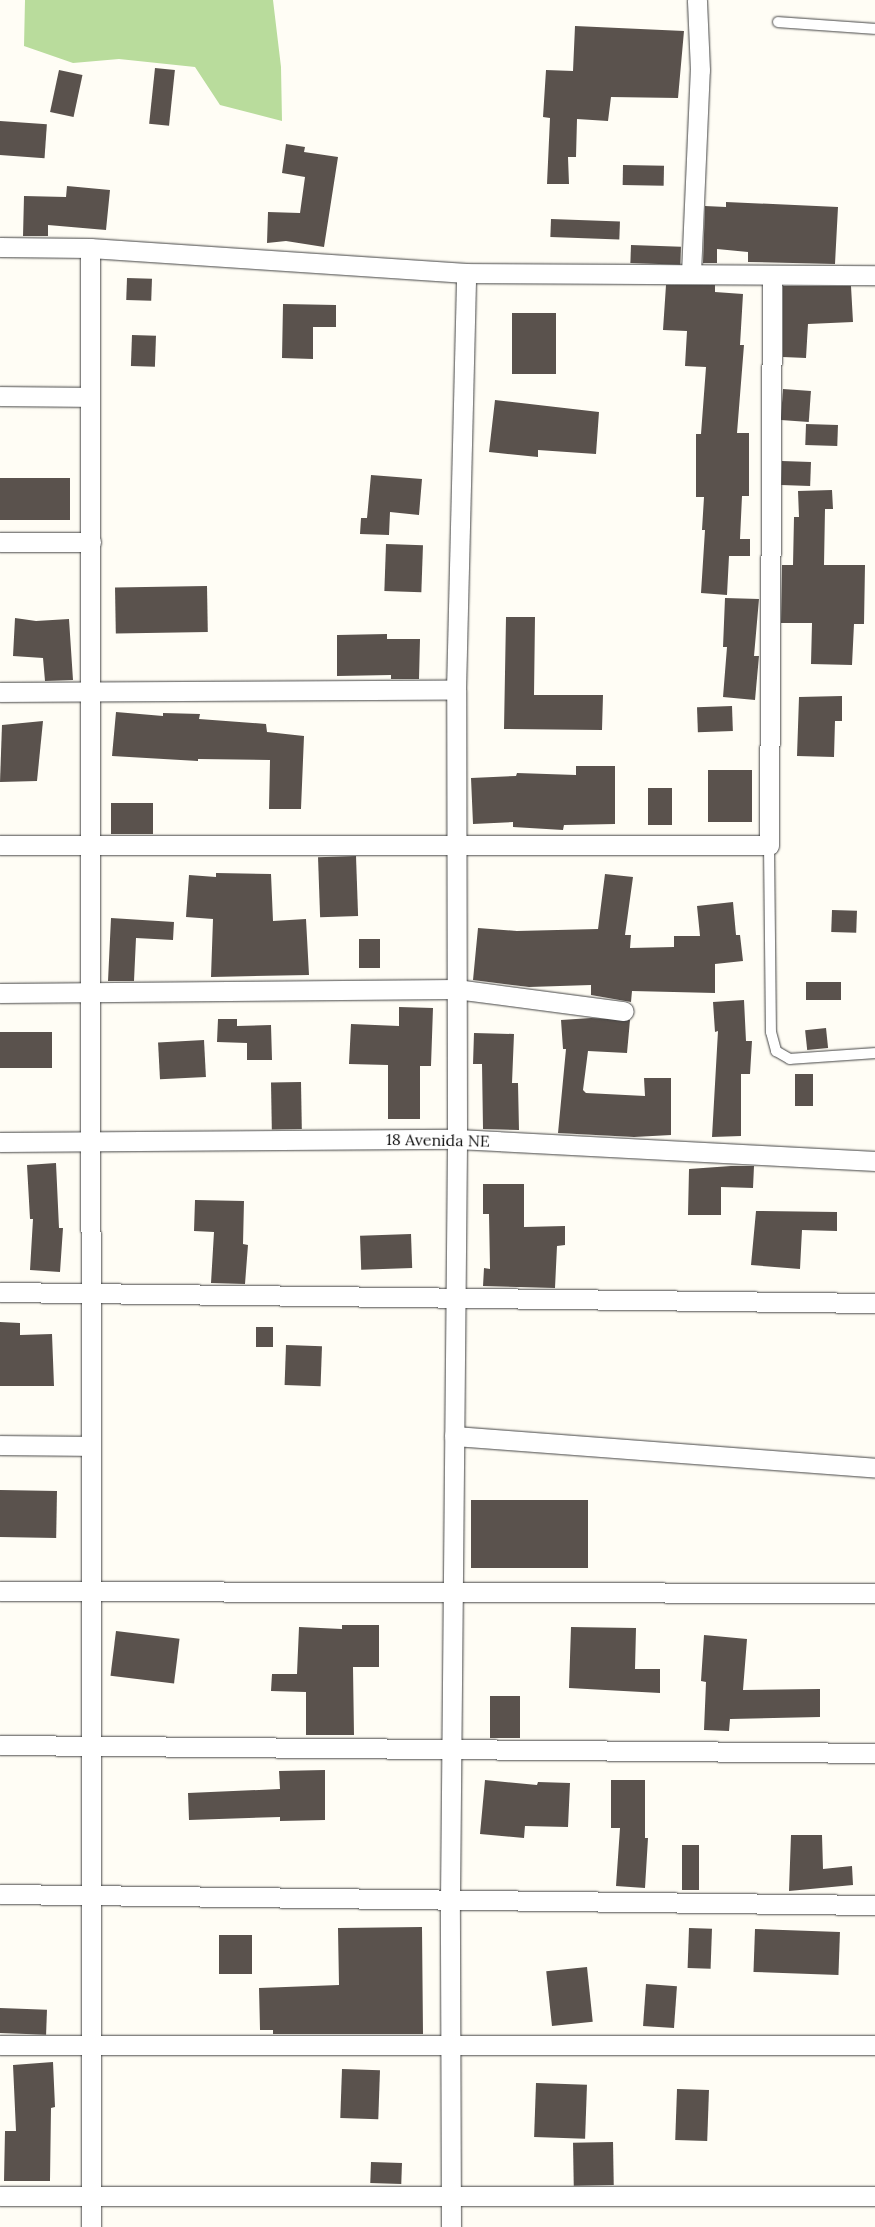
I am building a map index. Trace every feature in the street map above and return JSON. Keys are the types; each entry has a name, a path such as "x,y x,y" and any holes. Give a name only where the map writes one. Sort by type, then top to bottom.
{"street":[{"path":"691,273 700,70 697,0"},
{"path":"0,246 90,248 466,273 691,273 772,276 875,275"},
{"path":"90,248 91,2227"},
{"path":"451,2227 450,1900 454,1749 458,845 456,690 466,273"},
{"path":"0,845 769,845 772,276"},
{"path":"0,396 90,397"},
{"path":"0,542 91,542"},
{"path":"0,692 456,690"},
{"path":"0,993 456,989 624,1012"},
{"name":"18 Avenida NE","path":"0,1142 457,1139 875,1161"},
{"path":"0,1292 875,1303"},
{"path":"454,1436 875,1468"},
{"path":"0,1445 91,1446"},
{"path":"0,1591 875,1593"},
{"path":"0,1745 875,1753"},
{"path":"0,1894 875,1905"},
{"path":"0,2045 875,2044"},
{"path":"0,2196 875,2196"}],"lane":[{"path":"778,22 875,28"},
{"path":"769,845 771,1032 776,1051 790,1058 875,1053"}],"green space":[{"path":"25,0 273,0 281,67 282,121 220,105 195,67 119,59 73,63 24,46"}],"building":[{"path":"575,26 684,31 678,98 611,97 608,121 577,119 576,157 568,157 569,184 547,184 550,118 543,117 546,70 573,71"},
{"path":"155,68 175,70 169,126 149,124"},
{"path":"59,70 82,75 74,117 50,112"},
{"path":"0,121 47,124 45,158 0,155"},
{"path":"286,144 305,147 304,152 338,157 324,247 286,241 267,243 268,212 300,213 305,177 282,173"},
{"path":"623,165 664,166 664,186 623,185"},
{"path":"67,186 110,190 106,230 48,225 48,236 23,236 24,196 66,197"},
{"path":"726,202 838,207 835,264 748,262 748,252 717,249 717,263 703,263 705,206 726,207"},
{"path":"551,219 620,221 619,239 550,237"},
{"path":"631,245 681,247 680,265 630,263"},
{"path":"127,278 152,279 151,301 126,300"},
{"path":"666,285 715,285 715,292 743,294 740,345 744,345 737,433 749,433 749,496 742,496 740,539 750,539 750,556 729,556 727,595 701,593 705,530 702,530 704,497 696,497 696,434 701,434 706,367 685,366 687,331 663,330"},
{"path":"783,286 851,286 853,322 808,324 806,358 783,357"},
{"path":"283,304 336,305 336,327 313,327 313,359 282,358"},
{"path":"512,313 556,313 556,374 512,374"},
{"path":"132,335 156,336 155,367 131,366"},
{"path":"783,389 811,391 809,422 781,420"},
{"path":"495,400 599,412 596,454 538,450 538,457 489,452"},
{"path":"806,424 838,425 837,446 805,445"},
{"path":"782,461 811,462 810,486 781,485"},
{"path":"371,475 422,479 419,515 390,512 389,535 360,534 361,518 367,518"},
{"path":"0,478 70,478 70,520 0,520"},
{"path":"832,490 833,509 825,509 824,565 865,565 864,624 854,624 852,665 811,664 812,623 781,623 782,565 793,565 794,517 799,517 798,491"},
{"path":"386,544 423,545 421,592 384,591"},
{"path":"207,586 208,632 116,634 115,588"},
{"path":"725,598 759,599 754,656 759,656 755,700 723,697 727,647 723,647"},
{"path":"506,617 535,617 534,695 603,695 602,730 504,729"},
{"path":"15,618 36,621 69,619 73,680 45,681 43,658 13,656"},
{"path":"387,634 387,639 420,639 419,679 391,679 391,675 337,676 337,635"},
{"path":"842,696 842,721 835,721 834,757 797,756 799,697"},
{"path":"732,706 733,731 698,732 697,707"},
{"path":"116,712 163,716 163,713 200,714 199,719 266,724 267,732 304,736 301,809 269,809 270,760 198,759 198,761 112,756"},
{"path":"43,721 37,781 0,782 2,725"},
{"path":"576,766 615,766 615,824 564,825 563,830 513,827 513,822 473,824 471,778 516,776 517,773 576,775"},
{"path":"708,770 752,770 752,822 708,822"},
{"path":"648,788 672,788 672,825 648,825"},
{"path":"111,803 153,803 153,834 111,834"},
{"path":"356,856 358,916 320,917 318,857"},
{"path":"216,873 271,874 273,921 306,919 309,975 211,977 213,919 186,917 189,875 216,877"},
{"path":"605,874 633,877 625,935 631,935 630,948 674,947 674,936 700,936 697,906 733,902 736,935 740,935 743,961 715,964 715,993 632,991 631,1002 591,995 591,985 529,987 473,980 478,928 517,931 598,929"},
{"path":"832,910 857,911 856,933 831,932"},
{"path":"111,918 174,922 173,940 136,938 134,981 108,981"},
{"path":"359,939 380,939 380,968 359,968"},
{"path":"806,982 841,982 841,1000 806,1000"},
{"path":"744,1000 746,1041 752,1041 750,1074 741,1074 741,1136 712,1137 718,1031 715,1032 713,1002"},
{"path":"399,1007 433,1008 431,1066 420,1066 420,1119 388,1119 388,1065 349,1064 351,1024 399,1026"},
{"path":"591,1018 630,1020 627,1053 588,1051 583,1090 586,1093 645,1096 644,1078 671,1078 671,1135 634,1137 558,1133 566,1049 563,1049 561,1020"},
{"path":"218,1019 237,1019 237,1026 271,1025 272,1060 247,1060 247,1043 217,1042"},
{"path":"826,1028 828,1048 807,1050 805,1030"},
{"path":"0,1032 52,1032 52,1068 0,1068"},
{"path":"474,1033 514,1034 512,1083 518,1083 519,1130 483,1129 482,1064 473,1064"},
{"path":"204,1040 206,1077 160,1079 158,1042"},
{"path":"795,1074 813,1074 813,1106 795,1106"},
{"path":"301,1082 302,1129 272,1130 271,1083"},
{"path":"56,1163 59,1228 63,1228 60,1272 30,1270 33,1219 30,1219 27,1165"},
{"path":"754,1166 753,1188 721,1187 721,1215 688,1215 689,1169"},
{"path":"483,1184 524,1184 524,1227 565,1226 565,1245 557,1246 555,1288 483,1286 484,1268 490,1269 489,1214 483,1214"},
{"path":"195,1200 244,1201 243,1244 248,1245 245,1284 211,1283 214,1232 194,1231"},
{"path":"756,1211 837,1212 837,1231 802,1230 800,1269 751,1265"},
{"path":"411,1234 412,1268 361,1270 360,1236"},
{"path":"0,1322 20,1323 20,1335 52,1334 54,1386 0,1386"},
{"path":"256,1327 273,1327 273,1347 256,1347"},
{"path":"286,1345 322,1346 321,1386 285,1385"},
{"path":"0,1490 57,1491 56,1538 0,1537"},
{"path":"471,1500 588,1500 588,1568 471,1568"},
{"path":"342,1625 379,1625 379,1667 353,1667 354,1735 306,1735 306,1692 271,1691 272,1674 297,1674 299,1627 342,1629"},
{"path":"571,1627 636,1628 635,1669 660,1669 660,1693 569,1688"},
{"path":"116,1631 180,1639 174,1683 111,1676"},
{"path":"704,1635 747,1639 743,1690 820,1689 820,1717 730,1719 729,1731 704,1730 706,1682 701,1681"},
{"path":"490,1696 520,1696 520,1738 490,1738"},
{"path":"325,1770 325,1820 280,1821 280,1817 189,1820 188,1793 280,1789 279,1771"},
{"path":"485,1780 537,1785 538,1782 570,1783 568,1827 525,1826 524,1838 480,1834"},
{"path":"611,1780 645,1780 645,1838 648,1838 645,1888 616,1886 620,1828 611,1828"},
{"path":"791,1835 822,1835 823,1869 852,1866 853,1885 789,1891"},
{"path":"682,1845 699,1845 699,1890 682,1890"},
{"path":"422,1927 423,2034 273,2034 273,2030 260,2030 259,1988 339,1985 338,1928"},
{"path":"689,1928 712,1929 711,1969 688,1968"},
{"path":"755,1929 840,1932 838,1975 753,1972"},
{"path":"219,1935 252,1935 252,1974 219,1974"},
{"path":"587,1967 593,2022 552,2026 546,1971"},
{"path":"646,1984 677,1986 674,2028 643,2026"},
{"path":"0,2008 47,2010 46,2035 0,2033"},
{"path":"53,2062 55,2107 51,2108 50,2181 4,2181 5,2131 16,2131 13,2065"},
{"path":"342,2069 380,2070 378,2119 340,2118"},
{"path":"536,2083 587,2085 585,2139 534,2137"},
{"path":"677,2089 709,2090 707,2141 675,2140"},
{"path":"613,2142 614,2185 574,2186 573,2143"},
{"path":"371,2162 402,2163 401,2184 370,2183"}]}
